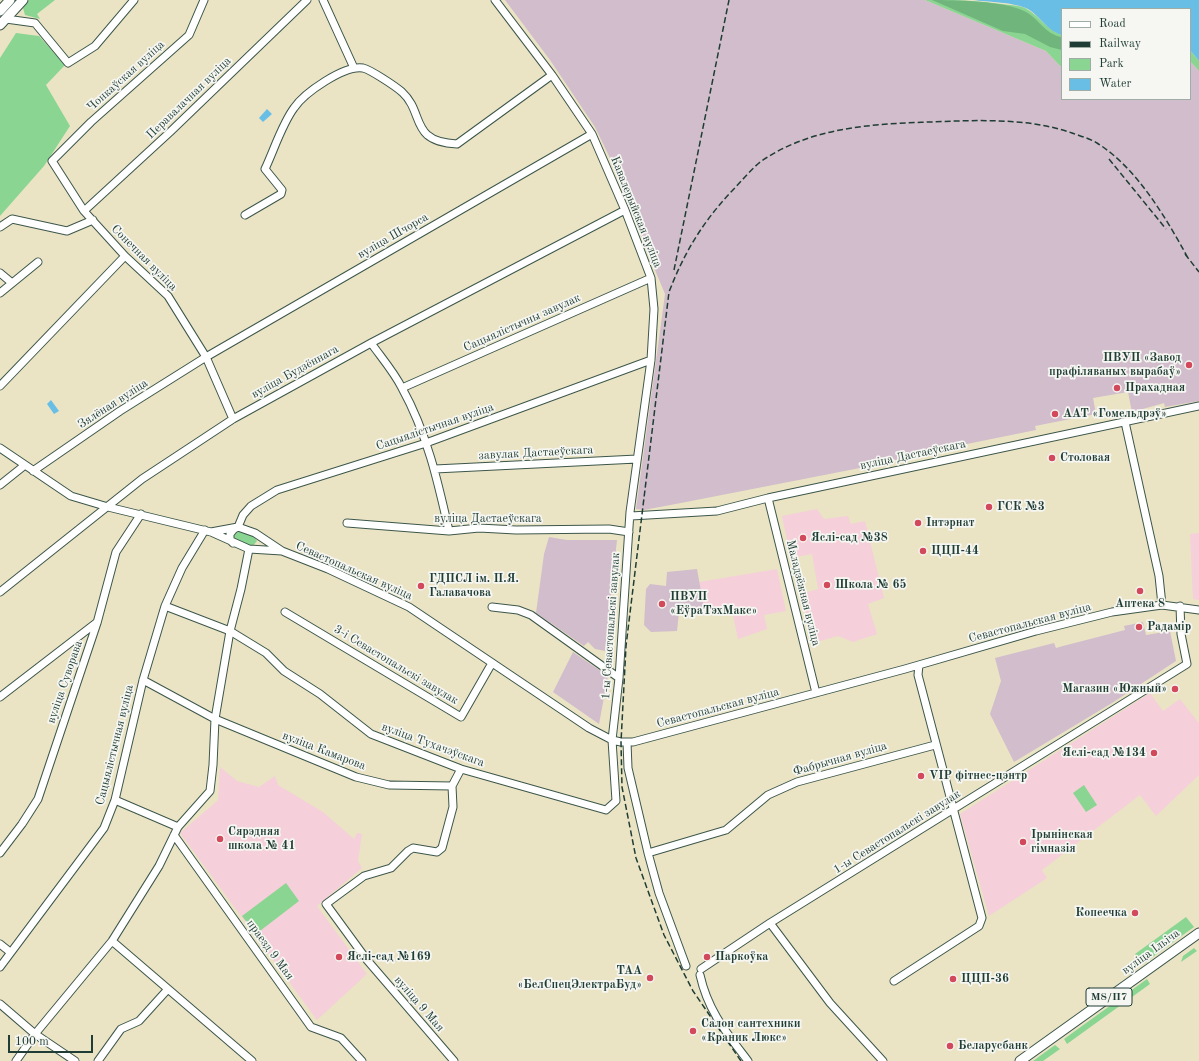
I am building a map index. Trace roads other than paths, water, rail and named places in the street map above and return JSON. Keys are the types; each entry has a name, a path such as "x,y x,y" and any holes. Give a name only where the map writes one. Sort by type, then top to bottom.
{"main road":[{"path":"0,11 10,0"},
{"path":"3,22 23,0"},
{"name":"вуліца Ільіча","path":"1024,1060 1199,933"}],"street":[{"path":"3,22 35,23 68,63 95,46 134,0"},
{"name":"Чонкаўская вуліца","path":"52,161 91,122 189,34 204,0"},
{"name":"Перавалачная вуліца","path":"84,211 170,132 307,0"},
{"path":"324,0 354,68"},
{"name":"Кавалерыйская вуліца","path":"495,0 552,75 592,134 625,210 651,278 654,309 651,360 631,514"},
{"path":"245,215 281,194 282,190 265,169 299,100 344,70 354,68 364,69 402,93 410,102 420,127 428,136 444,143 458,144 552,75"},
{"name":"вуліца Шчорса","path":"206,358 592,134"},
{"name":"Сонечная вуліца","path":"52,161 84,211 125,256 168,296 206,358 233,419"},
{"name":"вуліца Будзённага","path":"0,592 142,479 233,419 371,343 625,210"},
{"path":"0,227 12,219 67,231 93,220"},
{"path":"0,386 125,256"},
{"path":"0,293 38,262"},
{"path":"0,273 12,283"},
{"name":"Сацыялістычны завулак","path":"402,388 651,278"},
{"path":"371,343 402,388 426,443 435,469 449,531"},
{"name":"Зялёная вуліца","path":"33,471 120,411 206,358"},
{"name":"Сацыялістычная вуліца","path":"233,543 229,537 230,534 238,527 243,515 251,506 277,490 426,443 651,360"},
{"name":"вуліца Дастаеўскага","path":"631,514 717,511 768,498 1199,406"},
{"path":"1125,422 1159,576 1162,605"},
{"name":"Севастопальская вуліца","path":"0,448 71,496 108,507 208,531 233,543 251,549 282,551"},
{"name":"завулак Дастаеўскага","path":"435,469 637,459"},
{"path":"0,485 25,465"},
{"name":"Маладзёжная вуліца","path":"768,498 816,693"},
{"name":"вуліца Суворава","path":"0,852 22,824 38,799 97,623 116,552 141,514"},
{"name":"1-ы Севастопальскі завулак","path":"612,740 619,678 631,514"},
{"name":"вуліца Дастаеўскага","path":"347,523 449,531 479,528 516,530 609,529 629,532"},
{"name":"Севастопальская вуліца","path":"208,531 238,527 255,533 282,551 328,569 409,606 588,728 612,740 627,742 816,693 1076,621 1130,608 1162,605 1180,606 1199,610"},
{"name":"Сацыялістычная вуліца","path":"0,967 104,828 114,800 143,680 165,606 182,568 208,531"},
{"path":"16,1061 35,1034 112,940 159,866 178,827 210,791 214,765 215,719 230,631 251,549 258,543 255,533"},
{"name":"вуліца Тухачэўскага","path":"165,606 230,631 266,652 284,671 320,694 371,734 461,769 606,810 616,801 612,740"},
{"name":"1-ы Севастопальскі завулак","path":"748,1061 723,1027 705,996 701,972 770,923 953,811 1187,664 1181,634 1180,606"},
{"path":"492,607 518,610 532,615 619,678"},
{"name":"3-і Севастопальскі завулак","path":"285,612 461,717 492,663"},
{"path":"0,697 97,623"},
{"path":"894,981 979,926 982,918 935,745 918,675 919,665"},
{"name":"вуліца Камарова","path":"143,680 215,719 356,777 389,785 452,786"},
{"path":"627,742 628,768 648,853 659,893 686,966"},
{"name":"Фабрычная вуліца","path":"648,853 726,830 768,795 797,782 935,745"},
{"path":"452,786 461,769"},
{"name":"вуліца 9 Мая","path":"452,786 453,807 442,848 437,852 413,848 391,868 364,876 326,904 367,960 454,1061"},
{"path":"114,800 178,827"},
{"name":"праезд 9 Мая","path":"174,835 311,1027 341,1038 362,1061"},
{"path":"770,923 830,1003 883,1061"},
{"path":"112,940 252,1061"},
{"path":"0,944 10,952"},
{"path":"98,1061 121,1029 139,1021 168,989"},
{"path":"0,1004 35,1034 75,1061"}],"water":[{"path":"973,0 1199,0 1199,61 1191,51 1191,8 1061,8 1061,35 1048,27 1028,9 1008,4"},
{"path":"267,109 272,114 263,122 259,118"},
{"path":"51,400 59,411 54,414 47,404"}],"railway":[{"path":"674,270 729,0"},
{"path":"741,1061 693,991 664,935 636,858 622,787 621,742 626,646 669,292 688,251 711,215 748,174 766,158 788,146 810,137 858,127 906,123 985,121 1029,123 1072,133 1088,138 1097,143 1111,153 1138,180 1160,211 1188,258"},
{"path":"1109,159 1166,229"},
{"path":"1185,254 1199,272"}],"place":[{"name":"ПВУП «Завод прафіляваных вырабаў»","path":"1189,365"},
{"name":"Прахадная","path":"1117,388"},
{"name":"ААТ «Гомельдрэў»","path":"1055,414"},
{"name":"Столовая","path":"1052,458"},
{"name":"ГСК №3","path":"989,507"},
{"name":"Інтэрнат","path":"918,523"},
{"name":"Яслі-сад №38","path":"803,538"},
{"name":"ЦЦП-44","path":"923,551"},
{"name":"Школа № 65","path":"827,585"},
{"name":"ГДПСЛ ім. П.Я. Галавачова","path":"421,586"},
{"name":"Аптека 8","path":"1140,591"},
{"name":"ПВУП «ЕўраТэхМакс»","path":"662,604"},
{"name":"Радамір","path":"1139,627"},
{"name":"Магазин «Южный»","path":"1175,689"},
{"name":"Яслі-сад №134","path":"1154,753"},
{"name":"VIP фітнес-цэнтр","path":"921,776"},
{"name":"Сярэдняя школа № 41","path":"220,839"},
{"name":"Ірынінская гімназія","path":"1023,842"},
{"name":"Копеечка","path":"1135,913"},
{"name":"Яслі-сад №169","path":"339,957"},
{"name":"Паркоўка","path":"707,957"},
{"name":"ТАА «БелСпецЭлектраБуд»","path":"650,978"},
{"name":"ЦЦП-36","path":"953,979"},
{"name":"Салон сантехники «Краник Люкс»","path":"693,1031"},
{"name":"Беларусбанк","path":"950,1046"}]}
